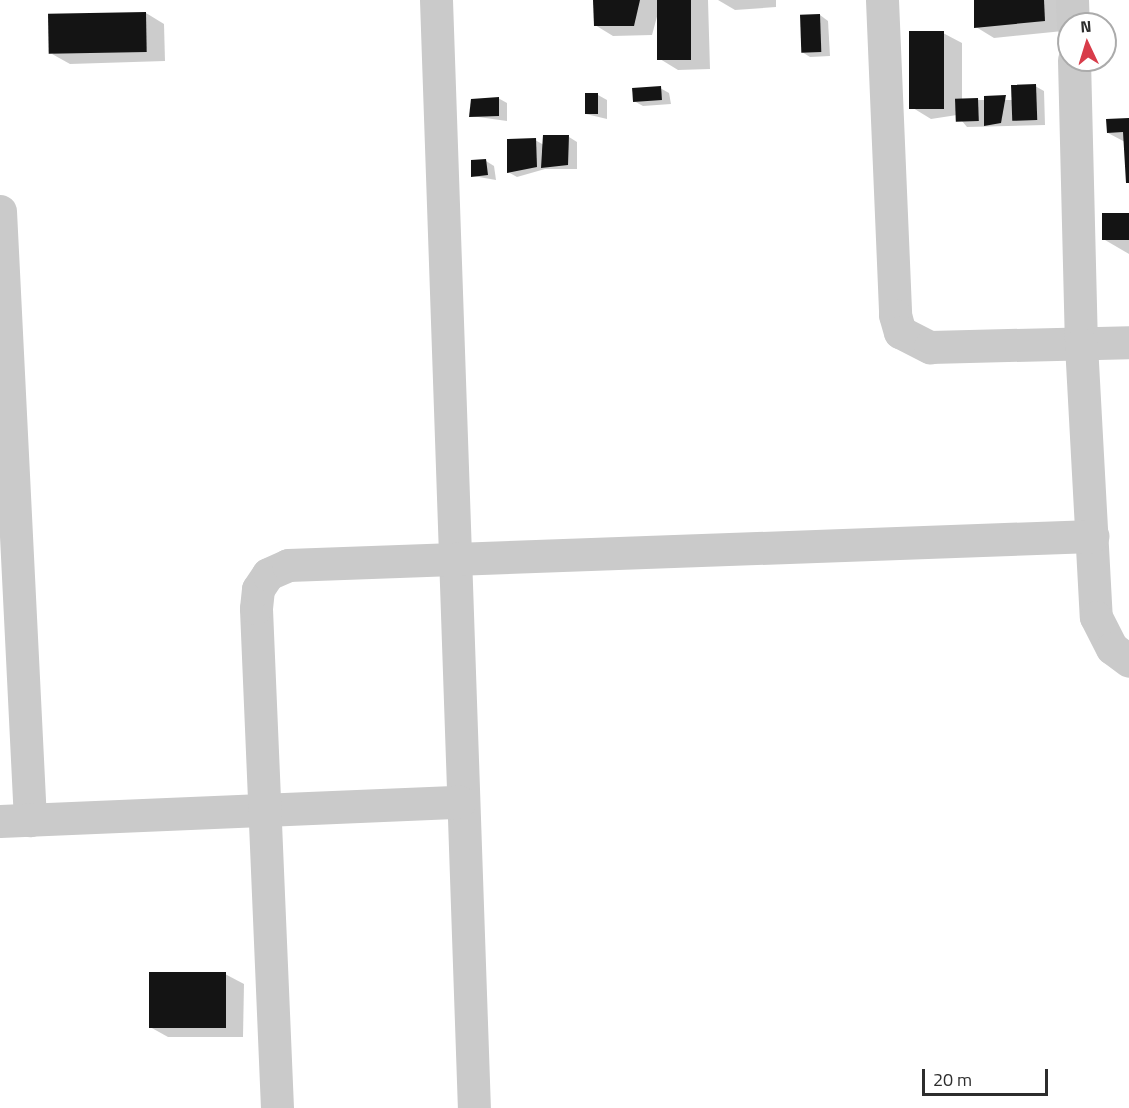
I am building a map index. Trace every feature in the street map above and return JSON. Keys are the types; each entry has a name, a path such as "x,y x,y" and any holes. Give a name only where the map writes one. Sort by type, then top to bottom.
{"street":[{"path":"436,0 460,802 474,1108"},
{"path":"882,0 895,315 900,332 930,347 1129,342"},
{"path":"1074,72 1081,344 1096,617 1112,648 1129,661"},
{"path":"0,212 15,820 460,802"},
{"path":"277,1108 256,608 258,589 268,574 288,565 453,561 1092,536"}],"building":[{"path":"593,0 640,0 634,26 594,26"},
{"path":"657,0 691,0 691,60 657,60"},
{"path":"974,0 1044,0 1045,21 974,28"},
{"path":"146,12 147,52 49,54 48,14"},
{"path":"820,14 821,52 801,53 800,15"},
{"path":"909,31 944,31 944,109 909,109"},
{"path":"1036,84 1037,120 1012,121 1011,85"},
{"path":"661,86 662,100 633,102 632,88"},
{"path":"585,93 598,93 598,114 585,114"},
{"path":"1006,95 1001,123 984,126 984,96"},
{"path":"499,97 499,116 469,117 471,99"},
{"path":"978,98 979,121 956,122 955,99"},
{"path":"1129,118 1129,183 1126,183 1123,132 1107,133 1106,119"},
{"path":"543,135 569,135 568,165 541,168"},
{"path":"536,138 537,167 507,173 507,139"},
{"path":"486,159 488,175 471,177 471,160"},
{"path":"1102,213 1129,213 1129,240 1102,240"},
{"path":"149,972 226,972 226,1028 149,1028"}]}
